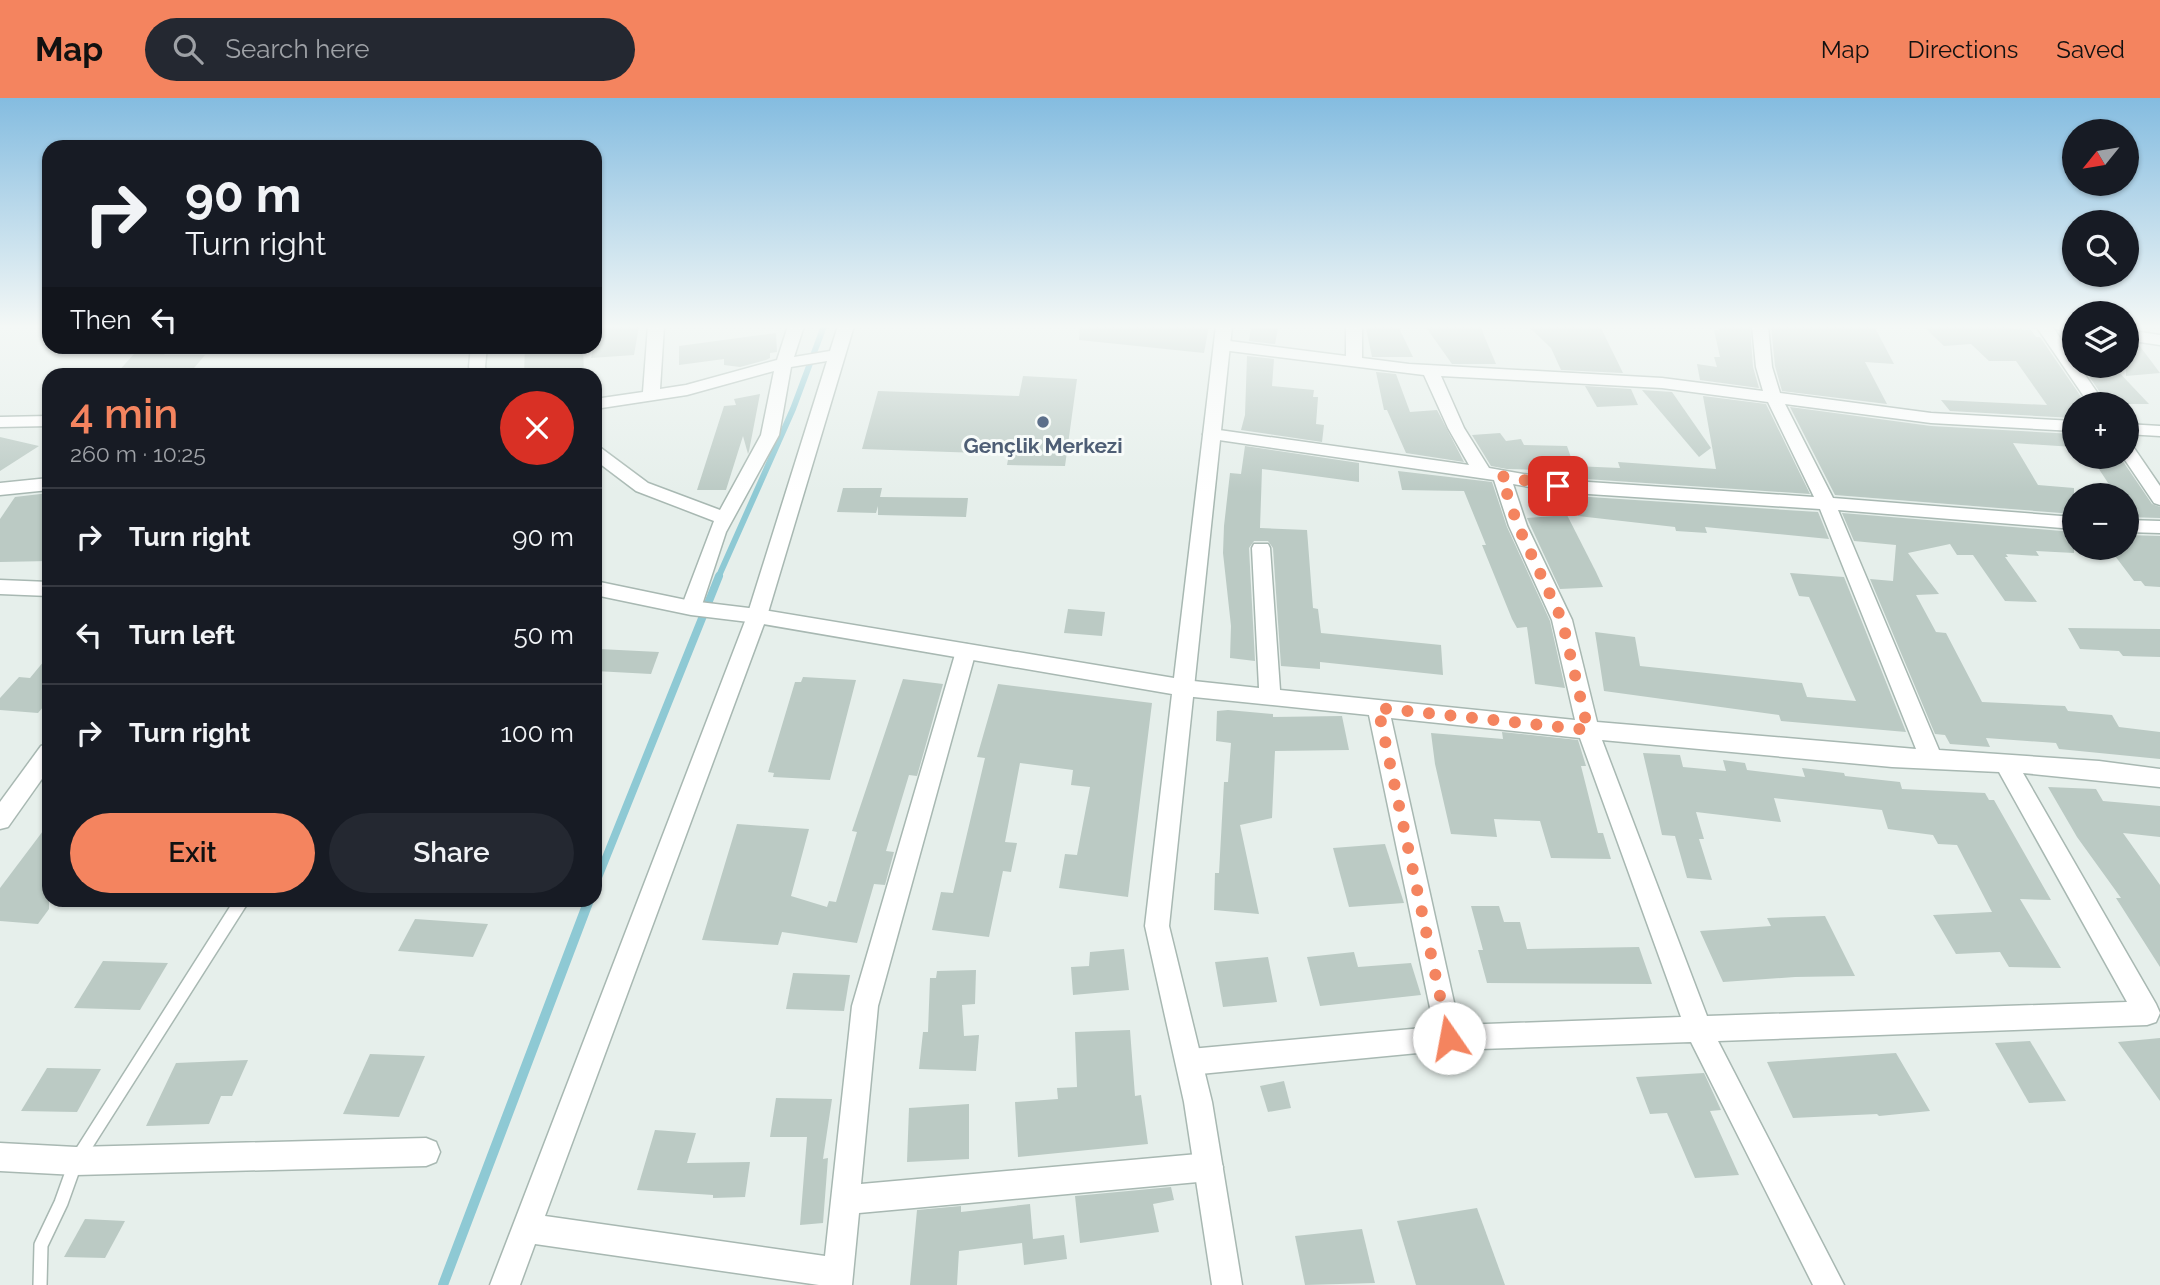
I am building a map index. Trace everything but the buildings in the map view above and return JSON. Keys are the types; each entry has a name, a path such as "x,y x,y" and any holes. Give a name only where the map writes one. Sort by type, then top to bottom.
{"street":[{"path":"651,395 652,381"},
{"path":"602,403 687,390 718,381"},
{"path":"691,608 724,518 770,435 784,381"},
{"path":"505,1285 750,616 822,381"},
{"path":"1218,381 1157,926 1190,1062 1227,1285"},
{"path":"1435,381 1456,428 1492,475 1562,620 1588,730 1698,1028 1829,1285"},
{"path":"1633,381 1773,396 1931,418 2062,425"},
{"path":"1768,381 1827,505 1931,758"},
{"path":"0,422 42,421"},
{"path":"2139,430 2160,431"},
{"path":"1212,434 1420,463 1558,486 2062,522"},
{"path":"602,457 642,487 724,518"},
{"path":"2139,468 2160,499"},
{"path":"0,489 42,485"},
{"path":"2139,526 2160,527"},
{"path":"1261,548 1270,697"},
{"path":"0,587 42,589"},
{"path":"602,589 691,608 1184,688 1588,730 1892,758 1931,758 2099,770 2160,778"},
{"path":"527,1228 838,1279 865,1006 966,651"},
{"path":"1378,708 1449,1038"},
{"path":"0,820 42,762"},
{"path":"1190,1062 1449,1038 2147,1013 2007,765"},
{"path":"0,1157 76,1161 426,1152"},
{"path":"846,1200 1209,1167"}],"lane":[{"path":"40,1285 41,1245 61,1203 76,1161 238,907"}],"waterway":[{"path":"718,578 803,381"},
{"path":"602,868 719,576"},
{"path":"443,1285 586,907"}],"place":[{"name":"Gençlik Merkezi","path":"1043,422"}],"route":[{"path":"1449,1038 1378,708 1588,730 1562,620 1518,526 1501,476 1558,486"}]}
